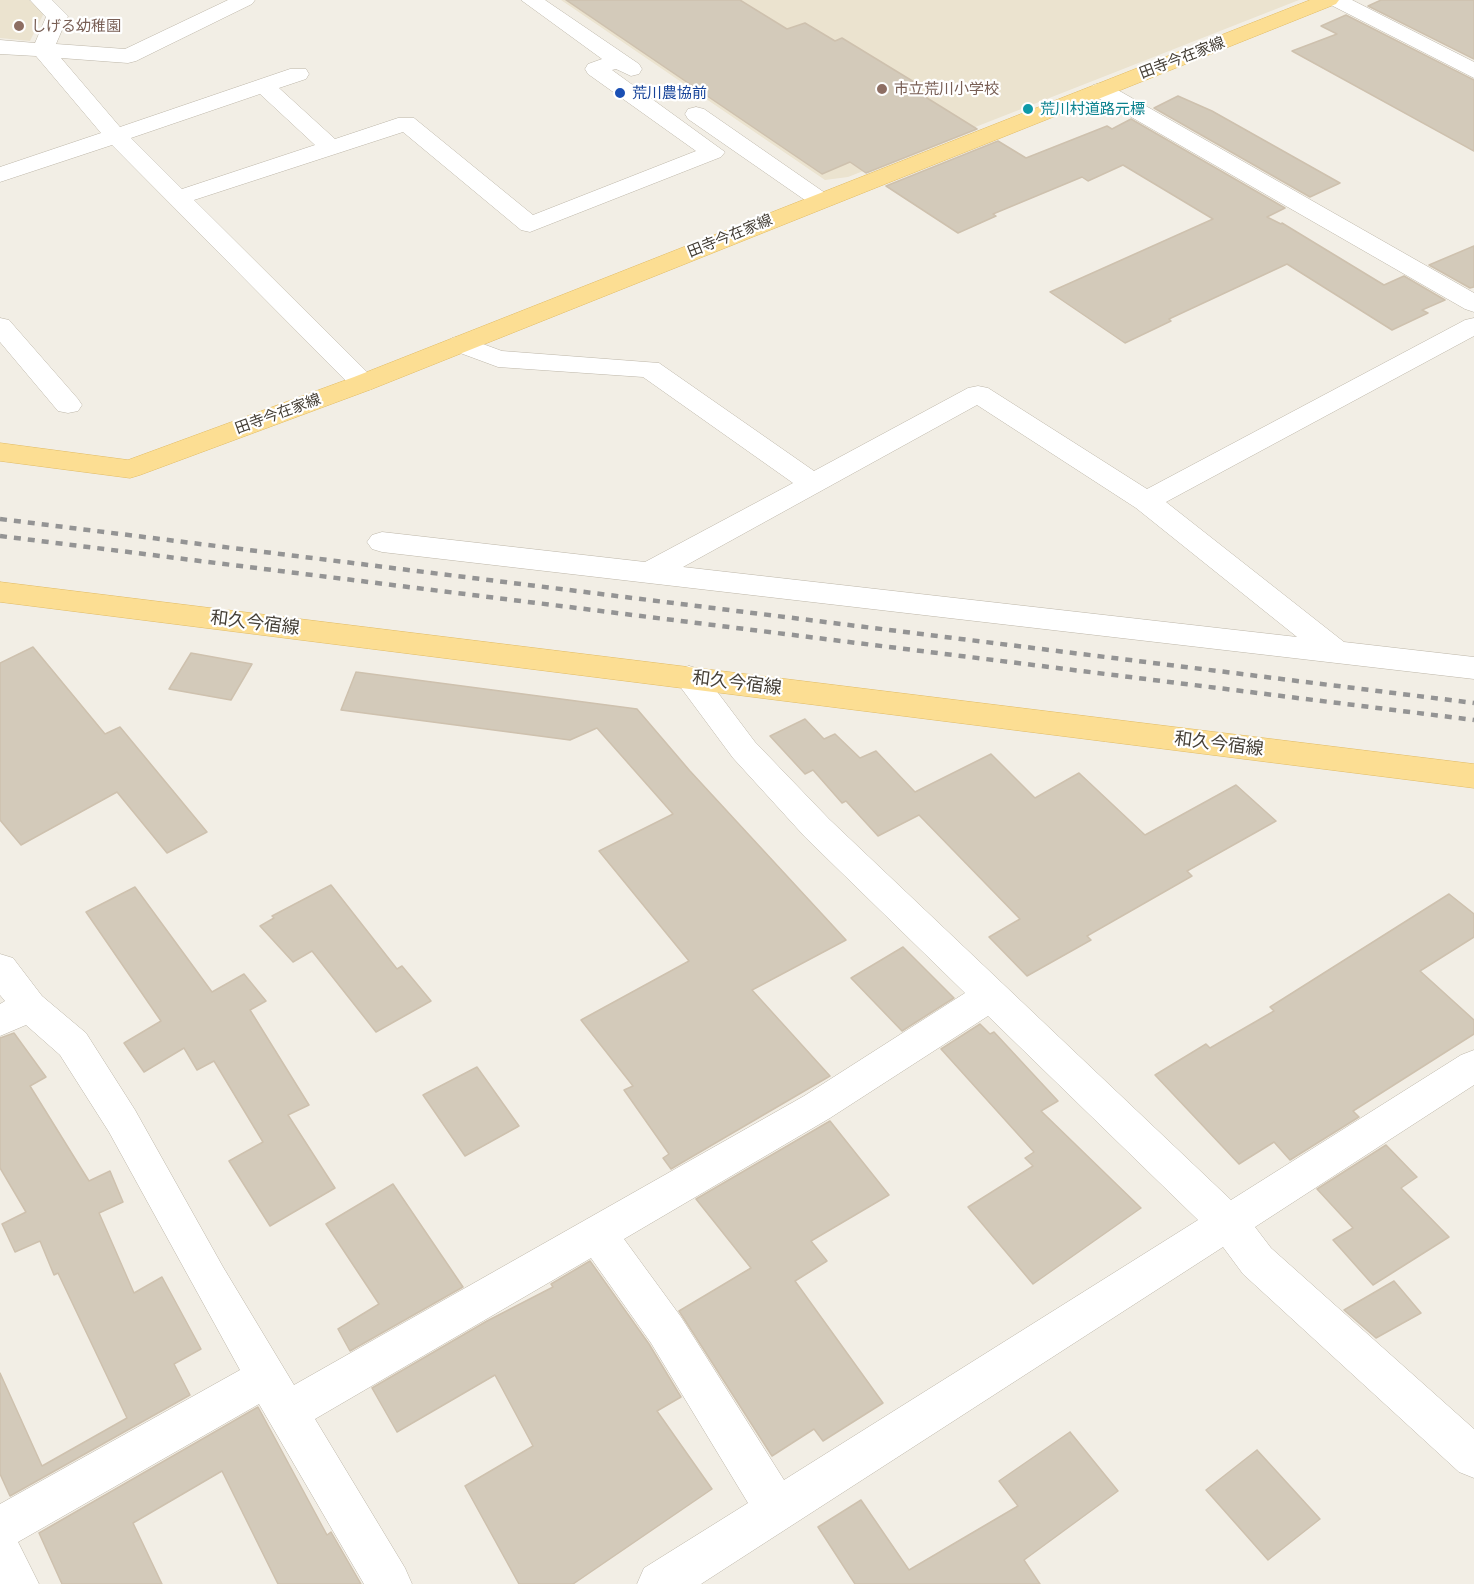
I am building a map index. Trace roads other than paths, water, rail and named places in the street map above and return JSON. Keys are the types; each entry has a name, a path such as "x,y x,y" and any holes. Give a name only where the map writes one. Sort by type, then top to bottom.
{"main road":[{"name":"田寺今在家線","path":"0,452 130,469 363,383 1329,0"},
{"name":"和久今宿線","path":"0,592 1474,776"}],"street":[{"path":"40,0 57,16 43,51"},
{"path":"0,47 128,56 200,11 244,0"},
{"path":"531,0 820,200"},
{"path":"1336,0 1474,71"},
{"path":"43,51 116,135 363,383"},
{"path":"177,198 405,123 530,225 713,152 596,69 618,60"},
{"path":"0,175 298,74"},
{"path":"263,85 331,147"},
{"path":"1101,90 1474,304"},
{"path":"0,326 68,405"},
{"path":"1146,501 1474,326"},
{"path":"461,344 498,359 650,369 813,484"},
{"path":"649,573 978,394 1146,501 1336,653"},
{"path":"382,542 1474,668"},
{"path":"689,677 744,750 808,819 1228,1223 1257,1261 1474,1457"},
{"path":"0,968 15,1013 73,1044 122,1121 209,1280 389,1584"},
{"path":"0,1528 277,1394 597,1232 817,1107 990,996"},
{"path":"660,1584 1474,1066"},
{"path":"597,1232 666,1330 777,1509"},
{"path":"0,1554 16,1584"}],"railway":[{"path":"0,519 1474,703"},
{"path":"0,536 1474,720"}],"place":[{"name":"しげる幼稚園","path":"19,26"},
{"name":"市立荒川小学校","path":"882,89"},
{"name":"荒川農協前","path":"620,93"},
{"name":"荒川村道路元標","path":"1028,109"}]}
